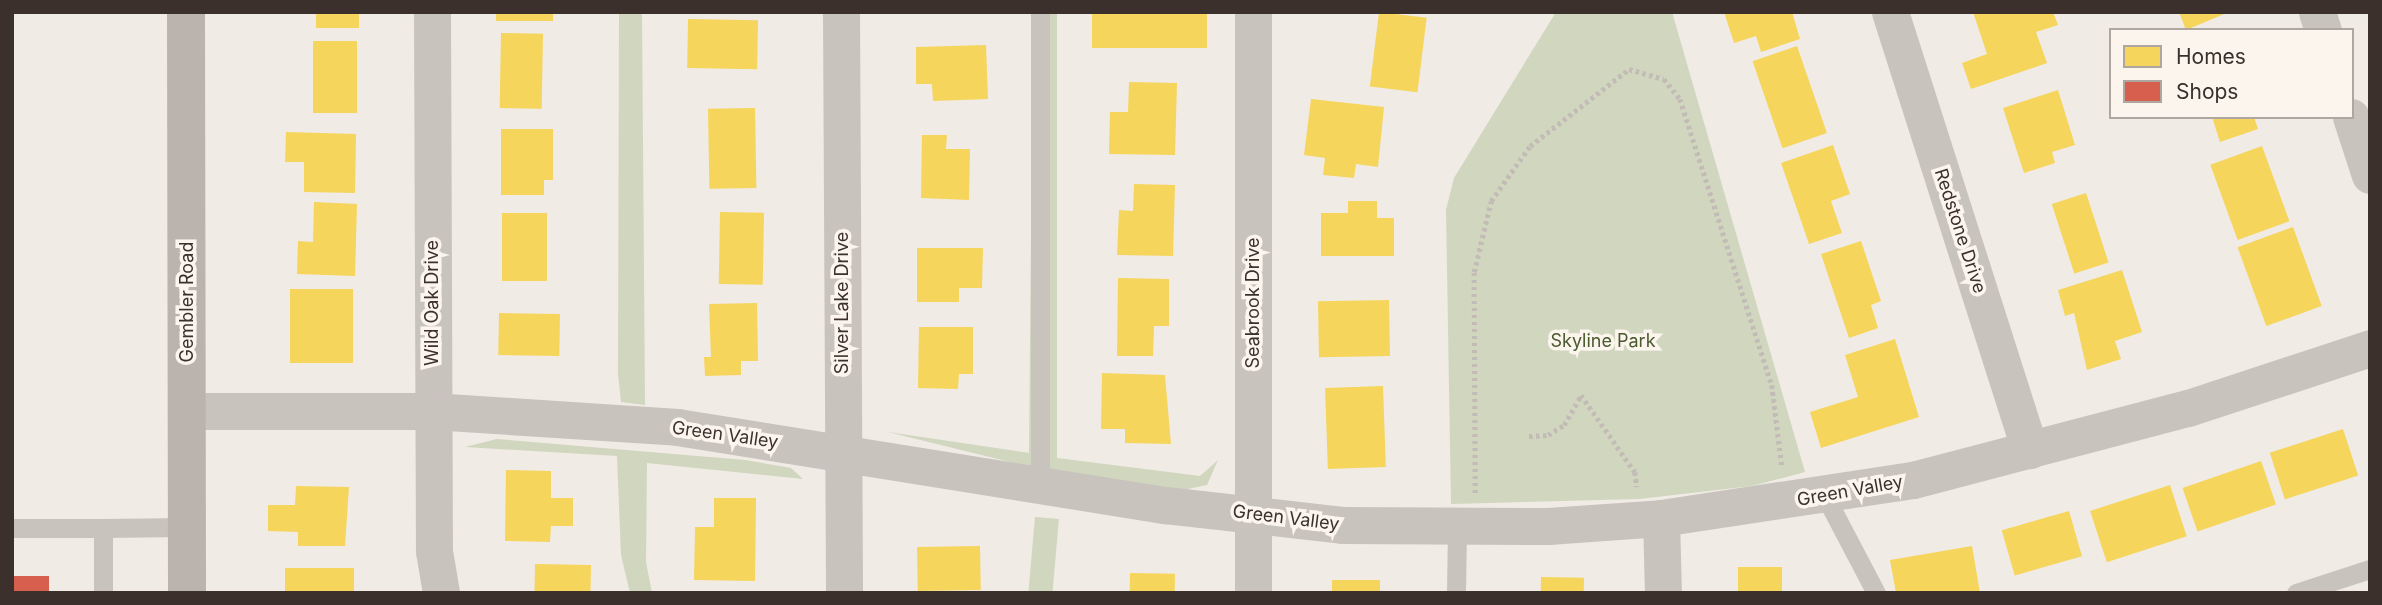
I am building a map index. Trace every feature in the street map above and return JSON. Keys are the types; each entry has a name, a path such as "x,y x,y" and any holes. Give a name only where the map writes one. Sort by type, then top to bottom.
{"main road":[{"name":"Gembler Road","path":"186,12 187,593"}],"street":[{"name":"Wild Oak Drive","path":"432,12 434,551 441,593"},
{"name":"Silver Lake Drive","path":"841,12 844,593"},
{"name":"Seabrook Drive","path":"1253,593 1254,12"},
{"name":"Redstone Drive","path":"1889,12 2030,450"},
{"path":"2352,119 2370,175"},
{"name":"Green Valley","path":"187,411 432,411 677,427 1040,485 1342,525 1466,526 1650,519 1825,495 2030,450 2188,408 2370,348"},
{"path":"1650,519 1663,593"}],"lane":[{"path":"1040,12 1040,485"},
{"path":"1825,495 1876,593"},
{"path":"1456,593 1466,526"},
{"path":"12,528 187,527"},
{"path":"103,528 103,593"},
{"path":"2296,593 2370,569"}],"path":[{"path":"1466,526 1474,272 1491,201 1530,146 1629,69 1664,79 1680,99 1772,385 1787,502"},
{"path":"1529,436 1548,435 1564,425 1581,395 1635,472 1650,519"}],"green space":[{"path":"619,12 642,12 645,405 621,402 618,374"},
{"path":"1033,12 1057,12 1057,458 1200,476 1218,460 1207,485 1178,491 1054,473 888,432 1029,453"},
{"name":"Skyline Park","path":"1556,12 1672,12 1805,472 1752,486 1639,499 1451,504 1446,210 1454,178"},
{"path":"497,439 745,460 791,468 803,479 647,463 646,562 652,593 630,593 621,555 617,456 465,447"},
{"path":"1035,517 1059,519 1052,593 1028,593"}],"building: Homes":[{"path":"316,12 359,12 359,28 316,28"},
{"path":"496,12 553,12 553,21 496,21"},
{"path":"1092,12 1207,12 1207,48 1092,48"},
{"path":"1379,12 1427,18 1418,92 1370,86"},
{"path":"1724,12 1792,12 1800,39 1761,52 1756,36 1734,43"},
{"path":"1973,12 2053,12 2058,25 2036,32 2047,63 1971,89 1962,63 1987,54"},
{"path":"2179,12 2229,12 2191,28 2185,28"},
{"path":"688,19 758,20 757,69 687,68"},
{"path":"501,33 543,34 542,109 500,108"},
{"path":"313,41 357,41 357,113 313,113"},
{"path":"986,45 988,99 933,101 932,84 916,84 916,47"},
{"path":"1797,46 1827,133 1783,148 1753,61"},
{"path":"1129,82 1177,83 1175,155 1109,154 1110,112 1128,112"},
{"path":"2058,90 2075,145 2052,152 2055,163 2024,173 2003,108"},
{"path":"1311,99 1384,107 1378,167 1356,164 1354,178 1323,175 1325,158 1304,155"},
{"path":"755,108 756,188 709,189 708,109"},
{"path":"2213,119 2255,119 2258,129 2220,142"},
{"path":"501,129 553,129 553,180 544,180 544,195 501,195"},
{"path":"286,132 356,134 355,193 304,192 304,162 285,162"},
{"path":"922,135 947,135 946,149 970,149 969,200 921,198"},
{"path":"1833,145 1850,194 1831,201 1842,233 1809,244 1781,163"},
{"path":"2262,146 2289,221 2238,240 2210,165"},
{"path":"1134,184 1175,185 1173,256 1117,255 1119,210 1133,211"},
{"path":"2086,193 2109,262 2074,274 2052,204"},
{"path":"1348,201 1377,201 1377,218 1394,218 1394,256 1321,256 1321,213 1348,213"},
{"path":"314,202 357,204 355,276 297,274 298,241 313,242"},
{"path":"720,212 764,213 763,285 719,284"},
{"path":"502,213 547,213 547,281 502,281"},
{"path":"2293,227 2322,306 2266,326 2238,247"},
{"path":"1861,241 1881,301 1871,305 1878,328 1849,338 1821,254"},
{"path":"917,248 983,248 982,288 959,288 959,302 917,302"},
{"path":"2122,270 2142,332 2115,341 2121,359 2087,370 2074,313 2065,316 2058,290"},
{"path":"1118,278 1169,279 1169,326 1154,326 1153,356 1117,356"},
{"path":"290,289 353,289 353,363 290,363"},
{"path":"1389,300 1390,356 1319,357 1318,301"},
{"path":"757,303 758,361 741,361 741,375 705,376 704,357 711,357 709,304"},
{"path":"499,313 560,314 559,356 498,355"},
{"path":"919,327 973,327 973,374 959,374 958,389 918,388"},
{"path":"1895,339 1919,417 1821,448 1810,412 1858,397 1845,355"},
{"path":"1102,373 1165,375 1171,444 1125,443 1125,429 1101,429"},
{"path":"1383,386 1386,467 1328,469 1325,388"},
{"path":"2343,429 2358,476 2285,499 2270,453"},
{"path":"2261,461 2276,504 2197,532 2183,488"},
{"path":"506,470 551,471 551,498 573,498 573,526 551,526 550,542 505,541"},
{"path":"2170,485 2187,536 2107,562 2090,511"},
{"path":"296,486 349,487 345,546 298,546 298,532 268,531 268,505 295,505"},
{"path":"714,498 756,498 755,581 694,580 695,527 714,527"},
{"path":"2069,511 2082,556 2015,575 2002,530"},
{"path":"980,546 981,590 918,591 917,547"},
{"path":"1972,546 1980,593 1896,593 1890,560"},
{"path":"535,564 591,565 591,593 534,593"},
{"path":"1738,567 1782,567 1782,593 1738,593"},
{"path":"285,568 354,568 354,593 285,593"},
{"path":"1130,573 1175,574 1175,593 1130,593"},
{"path":"1541,577 1584,578 1584,593 1541,593"},
{"path":"1332,580 1380,580 1380,593 1332,593"}],"building: Shops":[{"path":"12,576 49,576 49,593 12,593"}]}
